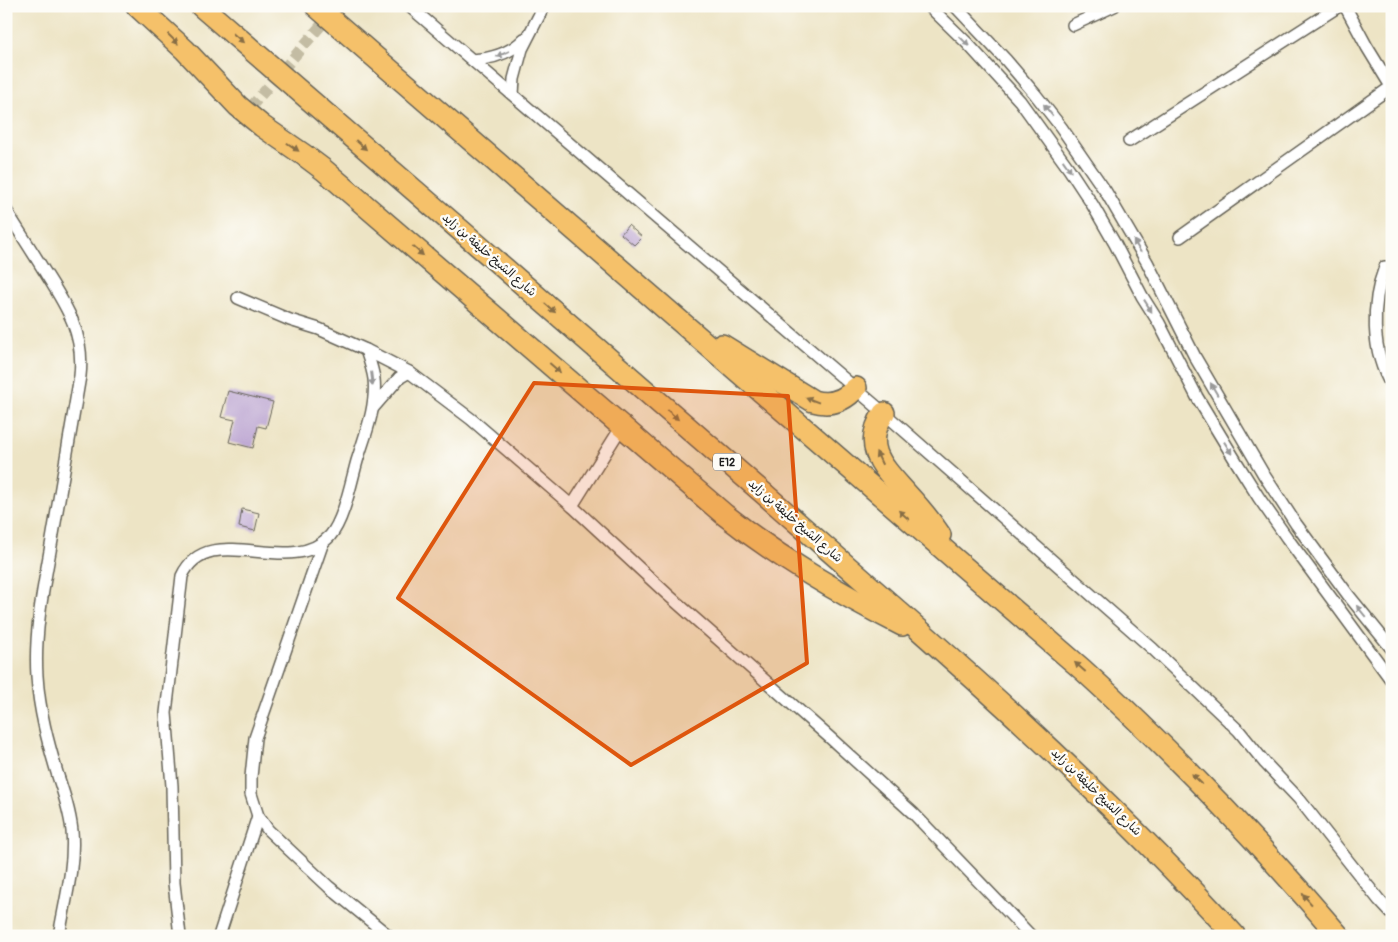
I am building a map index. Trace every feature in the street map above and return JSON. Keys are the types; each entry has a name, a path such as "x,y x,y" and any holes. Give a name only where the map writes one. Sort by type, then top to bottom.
{"highway":[{"path":"137,6 179,44 227,95 324,170 725,515 770,549 840,593 930,640"},
{"name":"شارع الشيخ خليفة بن زايد","path":"201,6 649,394 1011,712 1087,782 1236,936"},
{"path":"329,8 686,327 1083,670 1170,752 1260,845 1339,936"},
{"path":"686,327 744,358 813,401 837,402 856,388"},
{"path":"884,412 874,435 874,445 879,461 931,522 962,566"}],"street":[{"path":"409,6 884,412 1153,649 1239,731 1265,763 1299,799 1392,914"},
{"path":"513,94 517,63 528,34 544,6"},
{"path":"929,6 979,56 1020,101 1070,169 1092,204 1142,296 1159,323 1196,397 1250,484 1392,681"},
{"path":"955,6 1036,94 1106,192 1146,262 1195,357 1264,475 1296,524 1392,650"},
{"path":"1073,25 1114,6"},
{"path":"1128,141 1339,6"},
{"path":"1180,237 1391,87 1345,6"},
{"path":"472,60 485,60 497,57 520,44 528,34"},
{"path":"6,210 62,298 76,330 81,353 80,376 44,586 36,654 43,722 72,829 71,869 59,936"},
{"path":"1392,268 1385,266 1381,278 1375,320 1379,352 1392,386"},
{"path":"238,298 290,320 319,329 409,372 471,419 572,506 667,594 791,702 914,814 1031,936"},
{"path":"180,936 174,883 171,778 166,713 182,576 194,559 208,551 297,553 306,551 330,536 340,519 373,408 374,379 366,350"},
{"path":"373,408 400,378 409,372"},
{"path":"572,506 622,426"},
{"path":"323,542 255,738 251,794 258,816 268,830 329,887 389,936"},
{"path":"219,936 258,816"}],"highlighted area":[{"path":"534,383 788,396 807,663 631,765 398,598"}],"building":[{"path":"628,225 642,237 634,245 621,234"},
{"path":"228,391 273,402 266,428 258,426 253,448 229,442 235,420 221,417"},
{"path":"242,509 259,513 255,531 239,527"}],"tunnel":[{"path":"250,108 330,15"}]}
